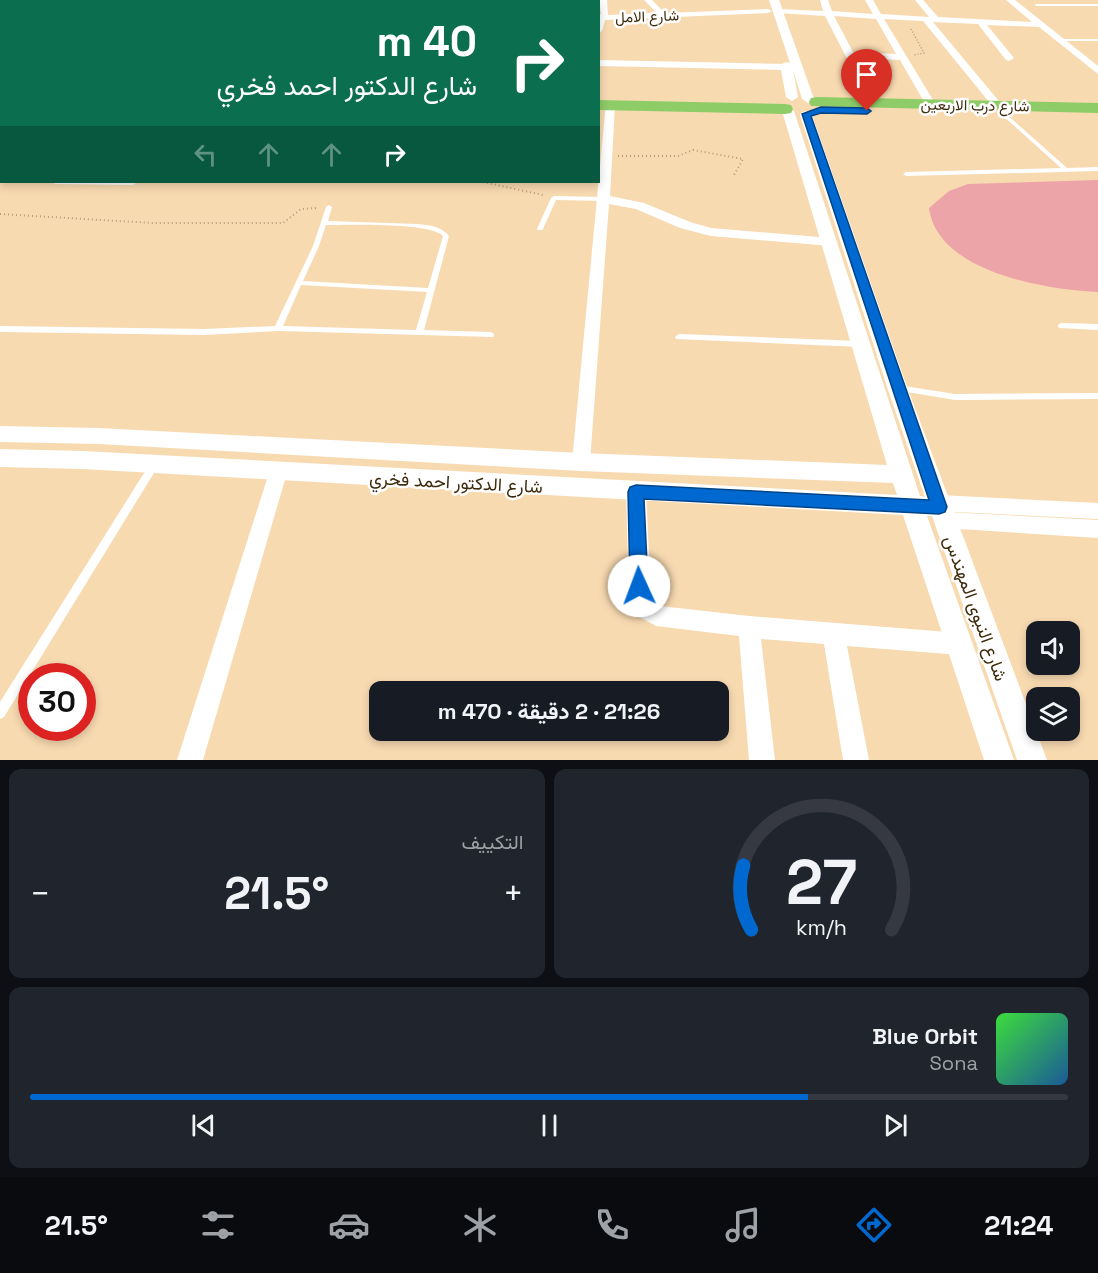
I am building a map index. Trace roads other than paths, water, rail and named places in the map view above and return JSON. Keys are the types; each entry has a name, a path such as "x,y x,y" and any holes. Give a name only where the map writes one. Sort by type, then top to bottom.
{"highway":[{"name":"شارع درب الاربعين","path":"602,103 1001,110 1098,108"},
{"name":"شارع درب الاربعين","path":"800,105 875,103 931,105 1098,116"}],"street":[{"path":"600,16 605,14 603,0"},
{"path":"648,0 663,15"},
{"path":"724,0 726,13"},
{"name":"شارع النبوى المهندس","path":"765,0 773,11 800,105 831,242 860,344 901,474 999,760"},
{"name":"شارع النبوى المهندس","path":"774,0 773,11 786,67 897,387 1032,760"},
{"path":"824,0 828,13 875,103"},
{"path":"869,0 931,105"},
{"path":"919,0 930,19 1001,110"},
{"path":"1010,0 1098,71"},
{"name":"شارع الامل","path":"600,16 773,11 1041,25"},
{"path":"981,22 1009,58"},
{"path":"850,55 903,57"},
{"path":"600,63 786,67"},
{"path":"581,462 608,156 602,103"},
{"path":"605,199 640,206 685,225 711,232 831,242"},
{"path":"873,386 897,387"},
{"name":"شارع الدكتور احمد فخري","path":"0,434 99,436 581,462 901,474"},
{"path":"83,460 99,436"},
{"path":"462,482 468,456"},
{"name":"شارع الدكتور احمد فخري","path":"0,458 83,460 278,473 805,499 941,510"},
{"path":"798,470 805,499"},
{"path":"190,760 278,473"},
{"path":"636,492 640,598 646,609 656,616 749,627 960,644"},
{"path":"1066,509 1076,528"},
{"path":"941,510 1098,511"},
{"path":"941,510 1098,529"},
{"path":"749,627 762,760"},
{"path":"834,634 856,760"}],"lane":[{"path":"1036,5 1098,5"},
{"path":"1060,40 1098,40"},
{"path":"1001,110 1065,170"},
{"path":"906,174 1098,169"},
{"path":"540,229 554,198 605,199"},
{"path":"278,328 300,283 325,223 329,207"},
{"path":"325,223 417,226 440,230 446,236 420,331"},
{"path":"300,283 430,290"},
{"path":"1062,326 1098,327"},
{"path":"0,329 204,332 278,328 490,335"},
{"path":"679,337 860,344"},
{"path":"897,387 955,397 1098,396"},
{"path":"0,713 154,465"}]}
